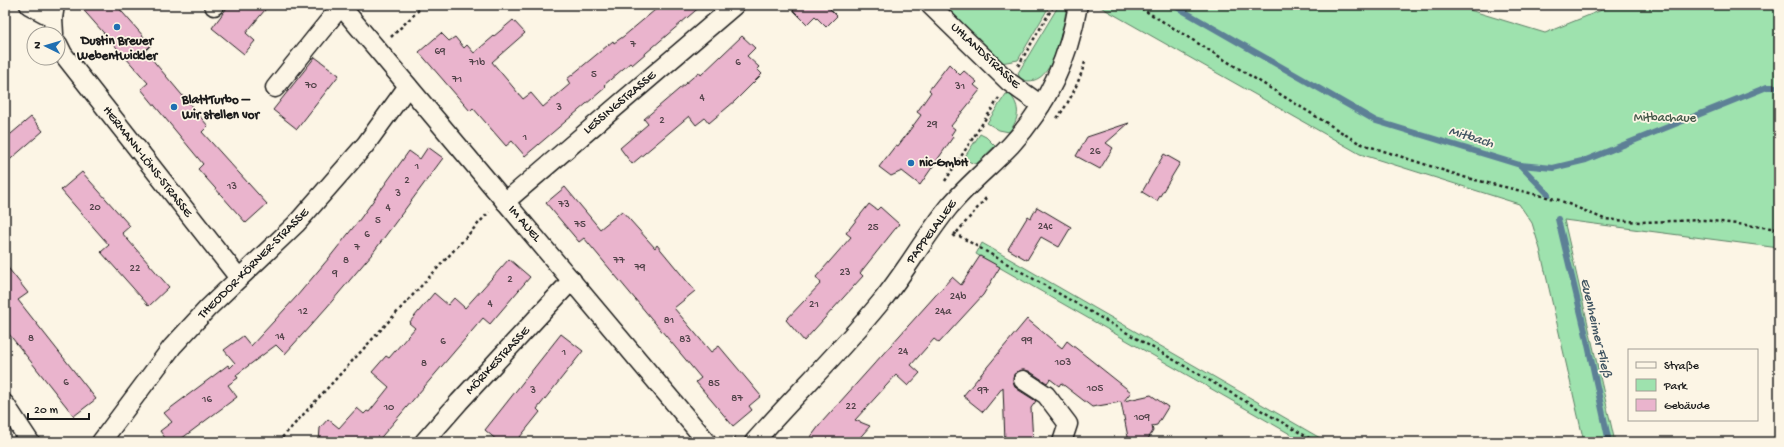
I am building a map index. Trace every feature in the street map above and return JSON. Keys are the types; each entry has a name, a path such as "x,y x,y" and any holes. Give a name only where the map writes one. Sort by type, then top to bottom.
{"street":[{"path":"29,5 54,19"},
{"name":"IM AUEL","path":"275,88 340,5 708,442"},
{"name":"LESSINGSTRASSE","path":"505,202 735,5"},
{"name":"UHLANDSTRASSE","path":"930,5 1009,82 1041,105"},
{"name":"PAPPELALLEE","path":"746,439 875,310 892,289 924,240 950,206 966,187 1012,144 1041,105 1053,84 1068,48 1078,5"},
{"name":"HERMANN-LÖNS-STRASSE","path":"66,58 239,278"},
{"name":"THEODOR-KÖRNER-STRASSE","path":"101,442 172,347 239,278 296,224 325,192 366,144 408,86"},
{"name":"MÖRIKESTRASSE","path":"424,442 572,280"},
{"path":"1023,380 1046,395 1068,424 1062,442"},
{"path":"5,404 30,442"}],"path":[{"path":"378,50 424,5"},
{"path":"1017,68 1054,5"},
{"path":"1136,5 1360,144 1467,178 1560,200 1604,219 1641,222 1704,220 1779,229"},
{"path":"942,186 1000,96"},
{"path":"278,442 488,212 505,202"},
{"path":"950,230 1316,442"},
{"path":"728,442 746,439"}],"green space":[{"path":"941,5 1050,5 1018,60 1001,63"},
{"path":"1059,5 1067,5 1063,28 1055,56 1049,68 1041,76 1032,81 1020,79 1018,73"},
{"name":"Mitbachaue","path":"1097,5 1453,5 1545,33 1614,5 1779,5 1779,248 1564,220 1615,442 1584,442 1540,249 1532,223 1519,204 1360,154"},
{"path":"1006,94 1010,94 1014,99 1017,109 1017,118 1009,132 999,130 987,123"},
{"path":"980,134 986,137 995,146 976,164 970,162 966,158 966,155"},
{"path":"982,243 1327,442 1304,442 976,254"}],"building":[{"path":"79,5 116,5 151,45 145,51 208,126 202,132 267,204 246,223 198,169 203,164 141,89 148,83"},
{"path":"229,5 269,5 246,33 255,41 244,54 212,28"},
{"path":"661,5 702,5 632,65 630,63 604,85 606,87 525,156 512,141 506,146 473,108 470,111 419,52 441,33 449,41 455,37 464,48 467,45 474,53 513,20 525,33 492,62 523,99 531,93 543,107 570,84 567,79 613,41 614,43 624,36"},
{"path":"788,5 826,5 837,16 826,27 815,16 807,24"},
{"path":"742,36 755,48 747,56 759,67 757,69 762,74 735,101 709,123 705,118 696,125 689,116 632,164 620,148 648,124 644,119 699,72 701,75"},
{"path":"315,57 339,75 297,129 273,110"},
{"path":"949,64 960,75 964,71 977,82 974,85 980,90 951,126 955,129 951,135 953,137 920,185 902,171 891,176 879,167 896,145 898,146 921,115 917,112 931,92 929,90"},
{"path":"31,117 43,131 5,164 5,139"},
{"path":"1129,123 1106,143 1113,148 1100,169 1076,156 1087,137"},
{"path":"428,147 443,158 372,254 327,307 285,354 276,345 236,375 238,378 228,385 237,397 177,442 168,442 160,431 172,422 164,413 228,365 230,368 235,363 224,350 243,336 251,346 297,296 329,258 360,219 409,151 420,159"},
{"path":"1164,154 1180,163 1157,201 1142,192"},
{"path":"82,172 130,226 122,233 169,287 149,306 101,252 109,245 61,190"},
{"path":"565,187 600,229 622,211 655,248 657,245 695,291 674,308 711,352 719,346 761,396 749,406 752,410 733,426 696,382 701,378 584,238 579,242 546,203"},
{"path":"869,204 877,210 880,207 899,224 860,273 863,276 804,341 786,320 821,283 816,277 851,237 846,233"},
{"path":"1037,207 1071,227 1059,247 1041,237 1027,260 1008,249 1028,216 1031,218"},
{"path":"980,256 1000,267 983,295 939,343 934,339 911,365 920,373 908,386 896,375 855,420 870,426 856,442 807,442 822,422 952,277 961,285"},
{"path":"509,259 530,277 490,324 483,318 377,442 319,442 320,428 328,419 339,428 357,408 364,414 367,411 369,412 389,387 372,372 386,356 389,358 415,328 409,323 434,293 448,305 454,298 465,308"},
{"path":"5,264 28,293 18,300 96,399 74,416 5,329"},
{"path":"1027,319 1062,348 1067,341 1131,392 1124,401 1151,395 1168,407 1157,425 1152,426 1153,431 1146,442 1129,442 1121,402 1092,407 1061,383 1059,386 1050,379 1047,383 1029,371 1023,370 1014,374 1013,380 1017,389 1036,401 1031,408 1033,442 1005,442 1003,387 983,412 963,396"},
{"path":"561,334 583,351 537,409 540,412 516,442 499,442 485,430"}],"waterway":[{"name":"Mitbach","path":"1173,5 1376,121 1520,165 1553,168 1586,160 1767,87 1779,87"},
{"name":"Euenheimer Fließ","path":"1520,165 1548,194"},
{"name":"Euenheimer Fließ","path":"1558,219 1585,331 1609,442"}],"place":[{"name":"Dustin Breuer Webentwickler","path":"117,27"},
{"name":"BlattTurbo – Wir stellen vor","path":"174,107"},
{"name":"nic-GmbH","path":"911,163"}]}
